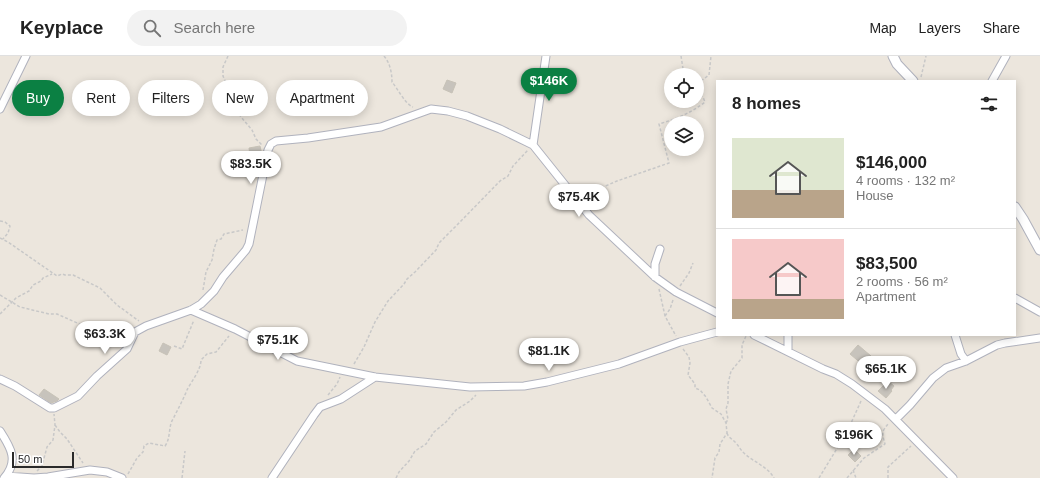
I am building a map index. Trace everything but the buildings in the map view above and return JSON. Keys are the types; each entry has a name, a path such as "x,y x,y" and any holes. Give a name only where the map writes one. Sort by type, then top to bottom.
{"street":[{"path":"0,109 26,56"},
{"path":"533,145 546,56"},
{"path":"893,56 912,80"},
{"path":"993,80 1006,56"},
{"path":"0,379 15,386 50,408 54,408 78,396 97,376 127,349 135,332 146,326 194,311 214,291 220,281 246,250 249,244 268,150 271,144 276,141 308,138 381,127 431,109 468,116 533,145 589,215 655,276 676,292 716,312"},
{"path":"1016,208 1023,218 1040,250"},
{"path":"655,276 655,264 660,249"},
{"path":"1016,299 1040,312"},
{"path":"194,311 235,329 298,361 375,377 482,387 524,386 561,379 619,364 680,342 716,332"},
{"path":"756,336 836,374 865,393 885,408 953,478"},
{"path":"788,336 788,351"},
{"path":"955,336 961,354 966,361"},
{"path":"894,417 910,405 939,372 946,368 966,361 997,345 1040,338"},
{"path":"272,478 320,407 341,399 375,377"},
{"path":"60,399 69,400"},
{"path":"0,432 10,446 12,455 12,467 5,477"},
{"path":"5,477 34,478 90,470 124,476"}],"path":[{"path":"228,56 223,67 223,76 227,85 226,99 252,130 256,139 268,150"},
{"path":"384,56 388,60 392,73 392,82 399,89 408,105 415,108"},
{"path":"681,56 683,68"},
{"path":"704,79 709,75 711,56"},
{"path":"920,80 926,56"},
{"path":"589,215 601,206 600,194 602,188 617,181 669,163 659,124 671,121 696,108"},
{"path":"320,407 347,371 352,367 364,347 375,322 388,301 407,279 436,250 439,243 500,181 508,176 513,166 533,145"},
{"path":"0,221 5,222 10,226 8,233 3,238"},
{"path":"201,304 206,272 212,260 217,240 221,239 224,234 244,230"},
{"path":"0,238 3,238 39,265 46,268 52,274 57,276 62,274 73,275 100,288 117,305 146,326"},
{"path":"665,316 670,309 676,292 689,273 693,262"},
{"path":"0,314 22,294 29,291 33,285 52,274"},
{"path":"655,276 665,316 689,357 690,363 688,376 695,384 695,388 700,390 712,408 721,414 726,424 728,436 743,452 771,472 774,478"},
{"path":"0,295 22,308 49,314 58,314 78,324 105,333 118,334 135,332"},
{"path":"174,346 182,349 194,311"},
{"path":"124,476 143,452 144,446 149,443 165,446 168,443 170,427 173,419 187,390 196,377 197,371 202,364 202,360 207,354 216,352 235,329"},
{"path":"726,424 728,419 726,409 728,403 728,384 731,371 742,358 742,345 746,336"},
{"path":"396,478 416,451 426,444 434,432 446,422 456,410 470,401 482,387"},
{"path":"819,478 847,432 865,393"},
{"path":"34,478 37,470 42,466 47,447 53,440 55,425 54,408"},
{"path":"847,478 864,458 885,444 882,436 884,429 894,417"},
{"path":"55,425 67,439 80,460 90,470"},
{"path":"712,478 715,458 719,452 720,444 727,433"},
{"path":"888,478 888,467 908,451 917,440"},
{"path":"182,478 185,451"},
{"path":"854,470 856,478"}]}
